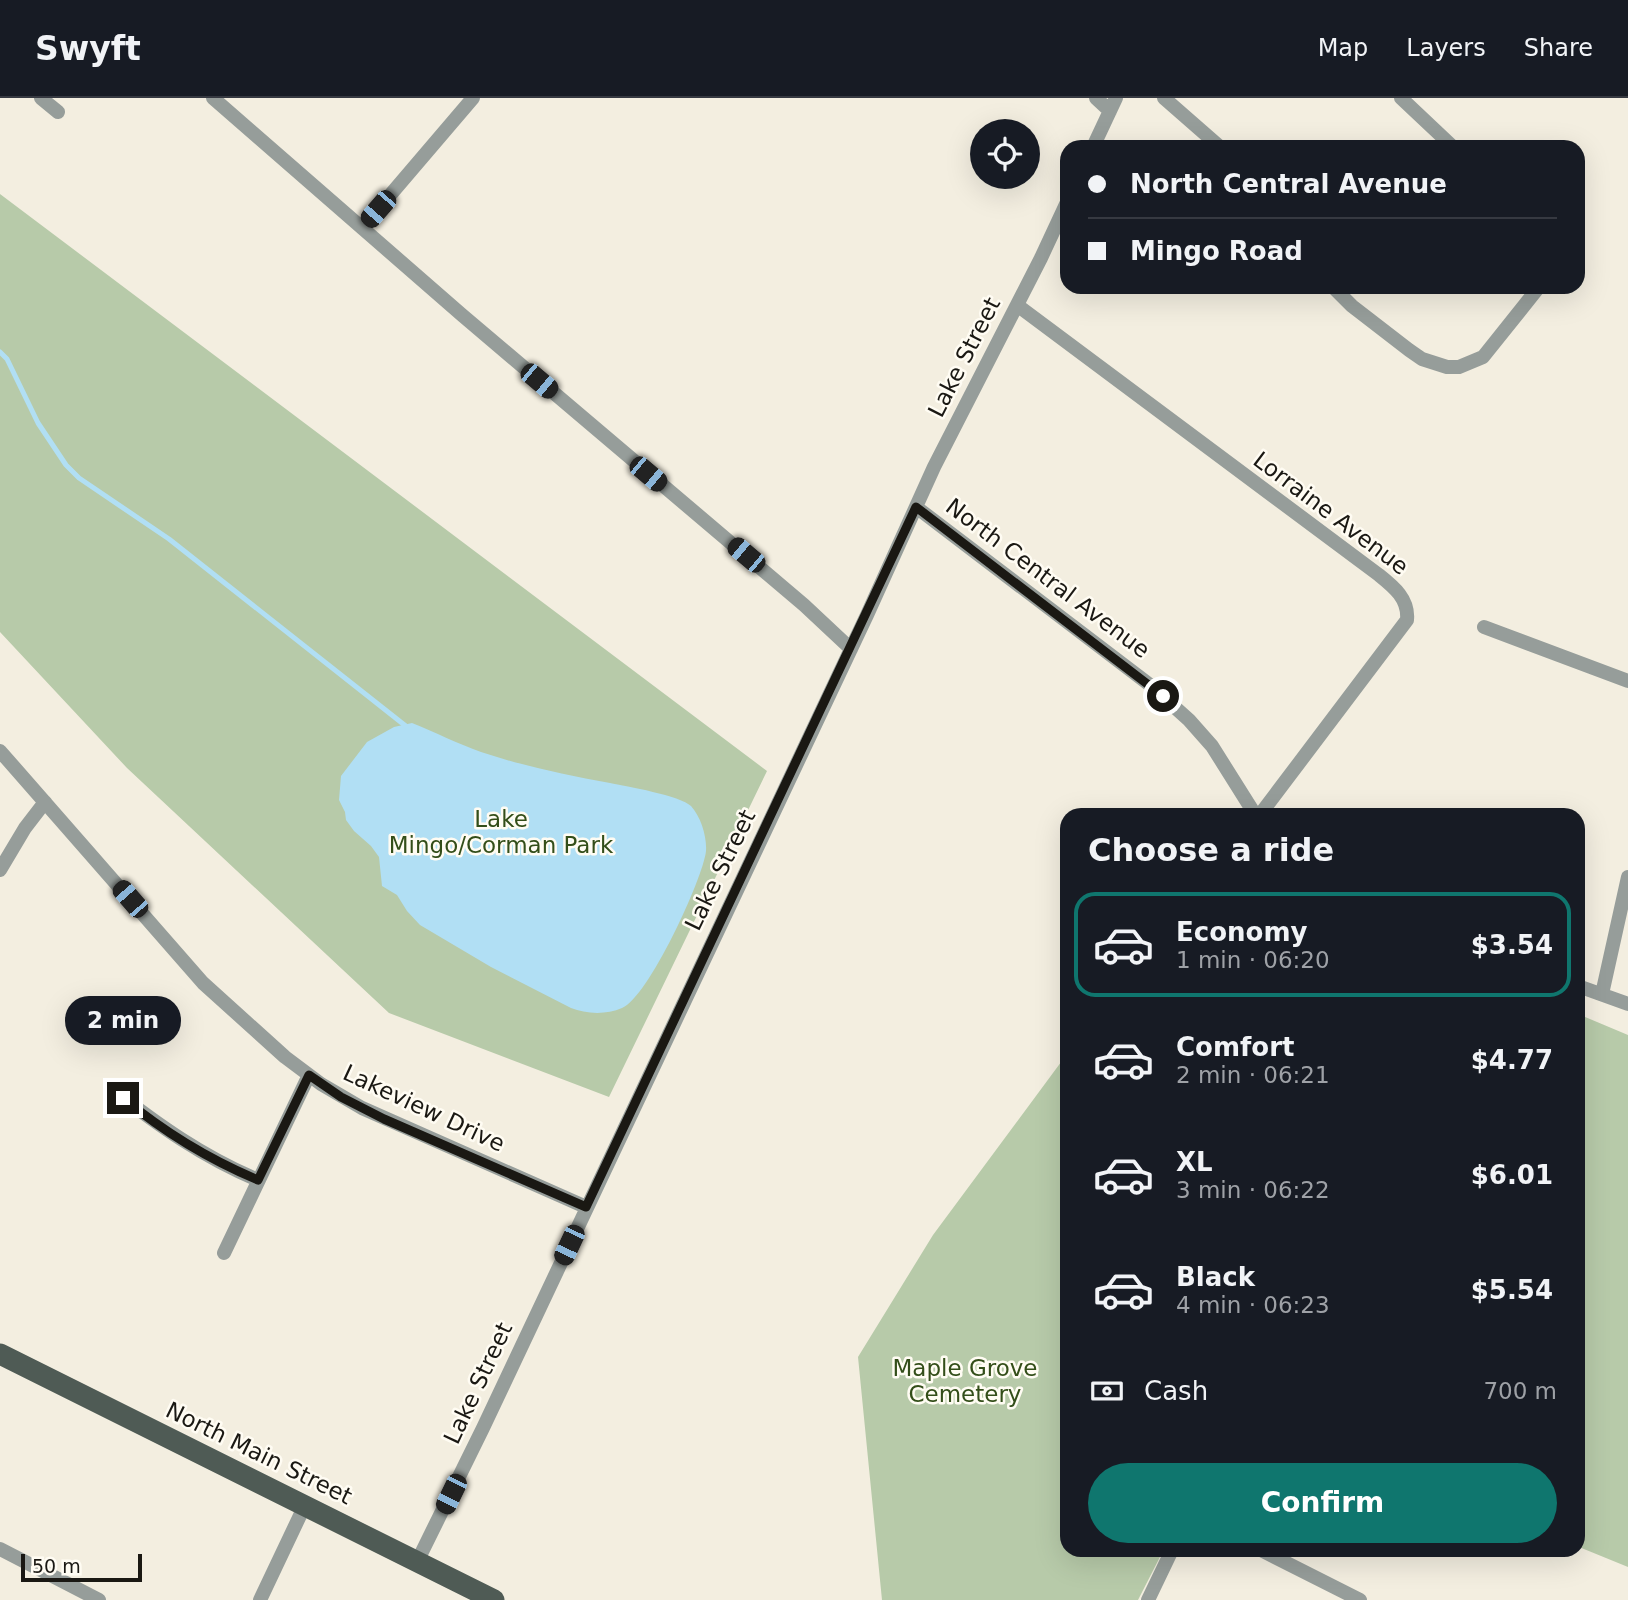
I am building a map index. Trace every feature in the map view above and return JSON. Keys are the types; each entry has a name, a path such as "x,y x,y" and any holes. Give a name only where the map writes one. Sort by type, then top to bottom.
{"main road":[{"name":"North Main Street","path":"0,1354 494,1600"}],"street":[{"path":"41,98 58,113"},
{"path":"213,98 596,430 765,571 851,649"},
{"path":"362,228 473,98"},
{"path":"1096,98 1113,104 1096,140"},
{"path":"1164,98 1212,140"},
{"path":"1401,98 1446,140"},
{"name":"Lake Street","path":"417,1562 851,649 933,467 1060,216"},
{"path":"1340,294 1409,351 1447,368 1483,357 1534,294"},
{"name":"Lorraine Avenue","path":"1017,305 1379,575 1399,593 1406,606 1407,620 1264,808"},
{"name":"North Central Avenue","path":"916,507 1136,674 1176,708 1212,746 1253,808"},
{"path":"1484,627 1628,681"},
{"name":"Lakeview Drive","path":"0,751 203,983 260,1036 309,1075 341,1097 384,1119 586,1207"},
{"path":"0,870 25,828 45,802"},
{"path":"1602,994 1628,877"},
{"path":"1585,988 1628,1003"},
{"path":"224,1253 309,1075"},
{"path":"111,1089 171,1134 209,1157 258,1180"},
{"path":"260,1600 305,1505"},
{"path":"0,1549 99,1600"},
{"path":"1148,1600 1169,1557"},
{"path":"1275,1557 1360,1600"}],"green space":[{"name":"Lake Mingo/Corman Park","path":"0,194 767,771 609,1097 389,1013 127,768 0,632"},
{"path":"1585,1017 1628,1035 1628,1567 1585,1549"},
{"name":"Maple Grove Cemetery","path":"1060,1063 1060,1557 1160,1557 1138,1600 882,1600 858,1357 933,1235"}],"water":[{"path":"412,723 497,757 665,795 685,802 695,811 703,827 706,845 703,865 673,936 633,1000 622,1008 609,1012 583,1012 571,1008 491,967 420,925 397,895 382,886 379,857 346,820 339,800 341,776 367,742 394,727"}],"waterway":[{"path":"0,352 7,359 38,423 66,465 79,478 169,539 407,727"}],"route":[{"path":"123,1098 171,1134 209,1157 258,1180 309,1075 341,1097 384,1119 586,1207 916,507 1163,696"}]}
